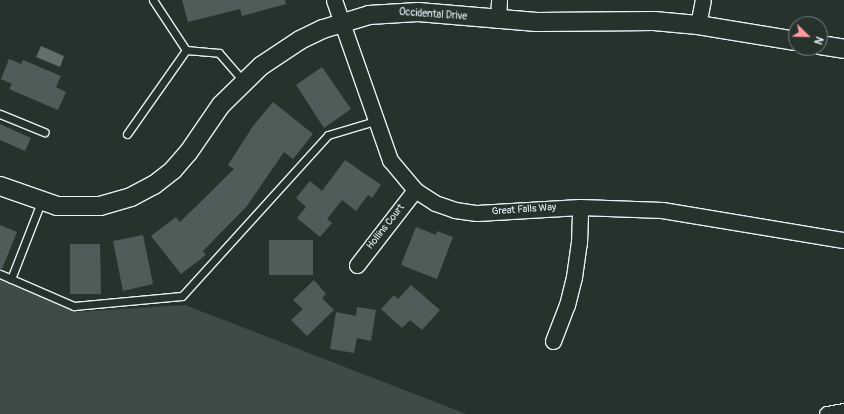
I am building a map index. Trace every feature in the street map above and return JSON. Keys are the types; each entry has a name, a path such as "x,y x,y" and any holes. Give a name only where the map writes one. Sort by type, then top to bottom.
{"street":[{"name":"Great Falls Way","path":"334,0 375,121 390,160 415,190 435,203 455,210 477,213 580,207 662,210 844,240"},
{"path":"498,20 499,0"},
{"path":"698,25 703,0"},
{"name":"Occidental Drive","path":"0,186 42,202 83,208 100,206 131,197 154,185 188,153 210,119 243,81 276,55 300,40 342,22 369,15 418,12 498,20 619,20 698,25 788,40"},
{"path":"828,46 844,49"},
{"name":"Hollins Court","path":"357,265 415,190"},
{"path":"553,341 567,305 574,277 580,207"},
{"path":"827,414 844,411"}],"lane":[{"path":"153,0 186,50"},
{"path":"186,50 219,53 243,81"},
{"path":"127,134 186,50"},
{"path":"0,114 44,132"},
{"path":"0,274 74,306 182,296 328,135 375,121"},
{"path":"11,279 42,202"}],"shaded area":[{"path":"41,46 64,56 60,67 36,57"},
{"path":"0,270 76,312 185,305 466,414 0,414"}],"building":[{"path":"182,0 285,0 286,4 242,16 240,9 188,22"},
{"path":"9,59 21,64 23,60 61,76 56,87 66,92 58,110 9,89 12,84 1,79"},
{"path":"322,67 351,109 324,128 296,85"},
{"path":"273,102 313,134 293,159 284,152 247,206 203,251 206,255 181,274 151,236 176,217 180,222 234,169 228,165 253,126"},
{"path":"0,124 31,138 25,151 0,140"},
{"path":"345,160 381,185 372,198 368,195 356,211 342,200 327,219 332,223 320,237 297,218 306,207 296,198 310,181 322,191"},
{"path":"0,225 17,232 2,269 0,269"},
{"path":"416,227 436,235 437,231 453,237 437,279 401,265"},
{"path":"143,235 153,284 123,291 113,241"},
{"path":"269,240 313,240 313,275 269,275"},
{"path":"70,244 100,244 101,294 70,294"},
{"path":"314,280 326,294 322,298 334,310 307,336 291,320 303,309 293,300"},
{"path":"411,285 440,310 422,330 410,320 402,328 381,309 394,295 398,299"},
{"path":"357,307 376,310 371,341 357,338 354,353 330,349 336,312 356,316"}]}
